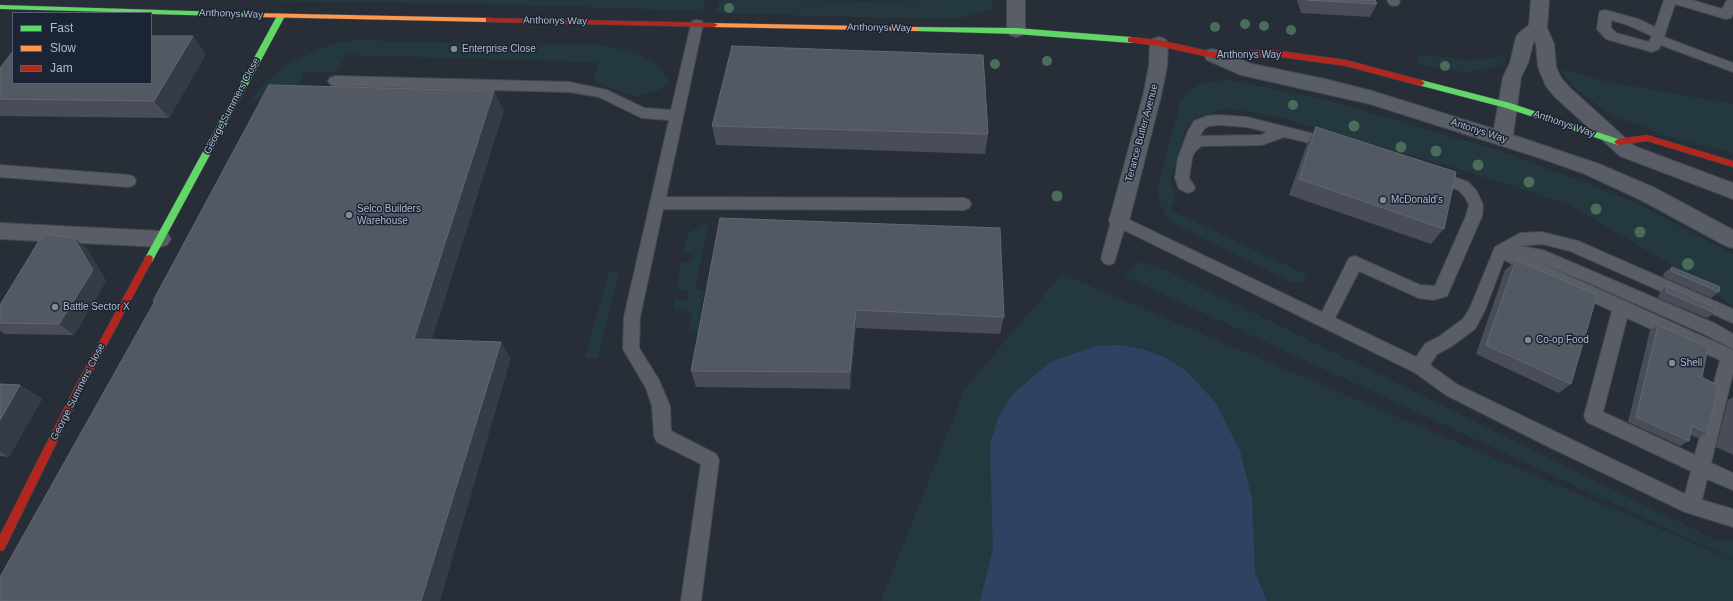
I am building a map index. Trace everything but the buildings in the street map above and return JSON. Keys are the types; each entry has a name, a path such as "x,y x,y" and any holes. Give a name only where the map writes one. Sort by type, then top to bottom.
{"street":[{"path":"1016,0 1016,31"},
{"path":"1540,0 1538,28 1544,44 1548,70 1553,81 1574,104 1618,142 1647,138 1733,164"},
{"name":"Anthonys Way","path":"0,7 281,16 1016,31 1159,43 1213,55 1273,53 1346,63 1506,105 1618,142 1627,151 1733,191"},
{"name":"George Summers Close","path":"0,546 79,388 281,16"},
{"path":"1503,139 1506,105 1512,77 1519,63 1526,37 1538,28"},
{"name":"Terance Butler Avenue","path":"1119,221 1152,96 1158,66 1159,43"},
{"name":"Antonys Way","path":"1213,55 1248,70 1366,96 1547,153 1616,180 1676,208 1733,240"},
{"path":"0,231 160,239"}],"lane":[{"path":"1670,0 1658,37 1652,48 1611,36 1604,29 1603,22 1605,11 1633,22 1658,37 1732,68"},
{"path":"1678,0 1726,15 1733,0"},
{"path":"691,601 710,460 663,436 660,406 653,384 630,349 632,317 697,24"},
{"path":"335,81 569,87 602,93 642,113 676,116"},
{"path":"1188,187 1183,183 1181,175 1189,149 1199,125 1210,120 1247,122 1342,146"},
{"path":"1189,149 1197,142 1206,140 1262,140 1283,132"},
{"path":"1326,321 1355,262 1419,291 1433,293 1441,291 1474,216 1476,205 1471,194 1463,186 1419,170"},
{"path":"0,171 129,181"},
{"path":"658,203 964,204"},
{"path":"1109,259 1119,221 1420,366 1448,387 1462,395 1549,438 1691,506 1733,518"},
{"path":"1420,366 1431,349 1458,333 1469,324 1477,310 1500,251 1520,239 1542,238 1573,245 1733,316"},
{"path":"1500,251 1621,308 1730,356 1730,364 1691,506"},
{"path":"1500,251 1538,254 1710,329 1733,342"},
{"path":"1621,308 1594,416 1733,482"}],"green space":[{"path":"231,0 705,0 702,11 522,5"},
{"path":"720,0 992,0 992,9 961,18 928,19 716,13"},
{"path":"358,40 511,45 594,44 627,50 656,63 670,83 656,91 636,97 594,81 598,62 346,55 337,72 304,72 292,102 251,101 261,87 288,63 334,43"},
{"path":"1422,55 1465,60 1489,59 1501,56 1507,57 1504,63 1495,67 1469,72 1417,64 1419,56"},
{"path":"1560,69 1608,82 1733,104 1733,153 1675,139 1611,115 1577,90"},
{"path":"1230,80 1327,100 1507,153 1632,201 1733,254 1733,305 1682,271 1568,204 1469,172 1282,118 1228,108 1193,119 1186,128 1171,177 1171,184 1176,198 1170,210 1307,275 1303,281 1294,283 1183,229 1166,217 1159,201 1158,188 1181,100 1190,90 1201,84"},
{"path":"709,222 695,288 704,291 697,331 689,332 692,313 674,309 674,299 688,301 688,291 677,289 681,262 690,263 694,254 682,253 689,233"},
{"path":"1140,262 1166,270 1718,541 1733,540 1733,559 1124,276"},
{"path":"609,271 619,273 598,358 585,358"},
{"path":"1062,274 1733,560 1733,601 881,601 965,389"}],"water":[{"path":"1119,345 1142,349 1164,357 1185,370 1216,403 1240,451 1252,499 1255,573 1267,601 980,601 993,549 990,444 998,418 1012,395 1050,362 1096,346"}],"traffic: fast":[{"path":"0,7 256,15"},
{"path":"149,259 281,16"},
{"path":"916,29 1016,31 1131,40"},
{"path":"1421,83 1507,105 1618,142"}],"traffic: slow":[{"path":"256,15 489,20"},
{"path":"714,25 916,29"}],"traffic: jam":[{"path":"489,20 714,25"},
{"path":"1131,40 1159,43 1213,55 1273,53 1346,63 1421,83"},
{"path":"1618,142 1647,138 1733,164"},
{"path":"0,546 79,388 149,259"}],"place":[{"name":"Enterprise Close","path":"454,49"},
{"name":"McDonald's","path":"1383,200"},
{"name":"Selco Builders Warehouse","path":"349,215"},
{"name":"Battle Sector X","path":"55,307"},
{"name":"Co-op Food","path":"1528,340"},
{"name":"Shell","path":"1672,363"}]}
